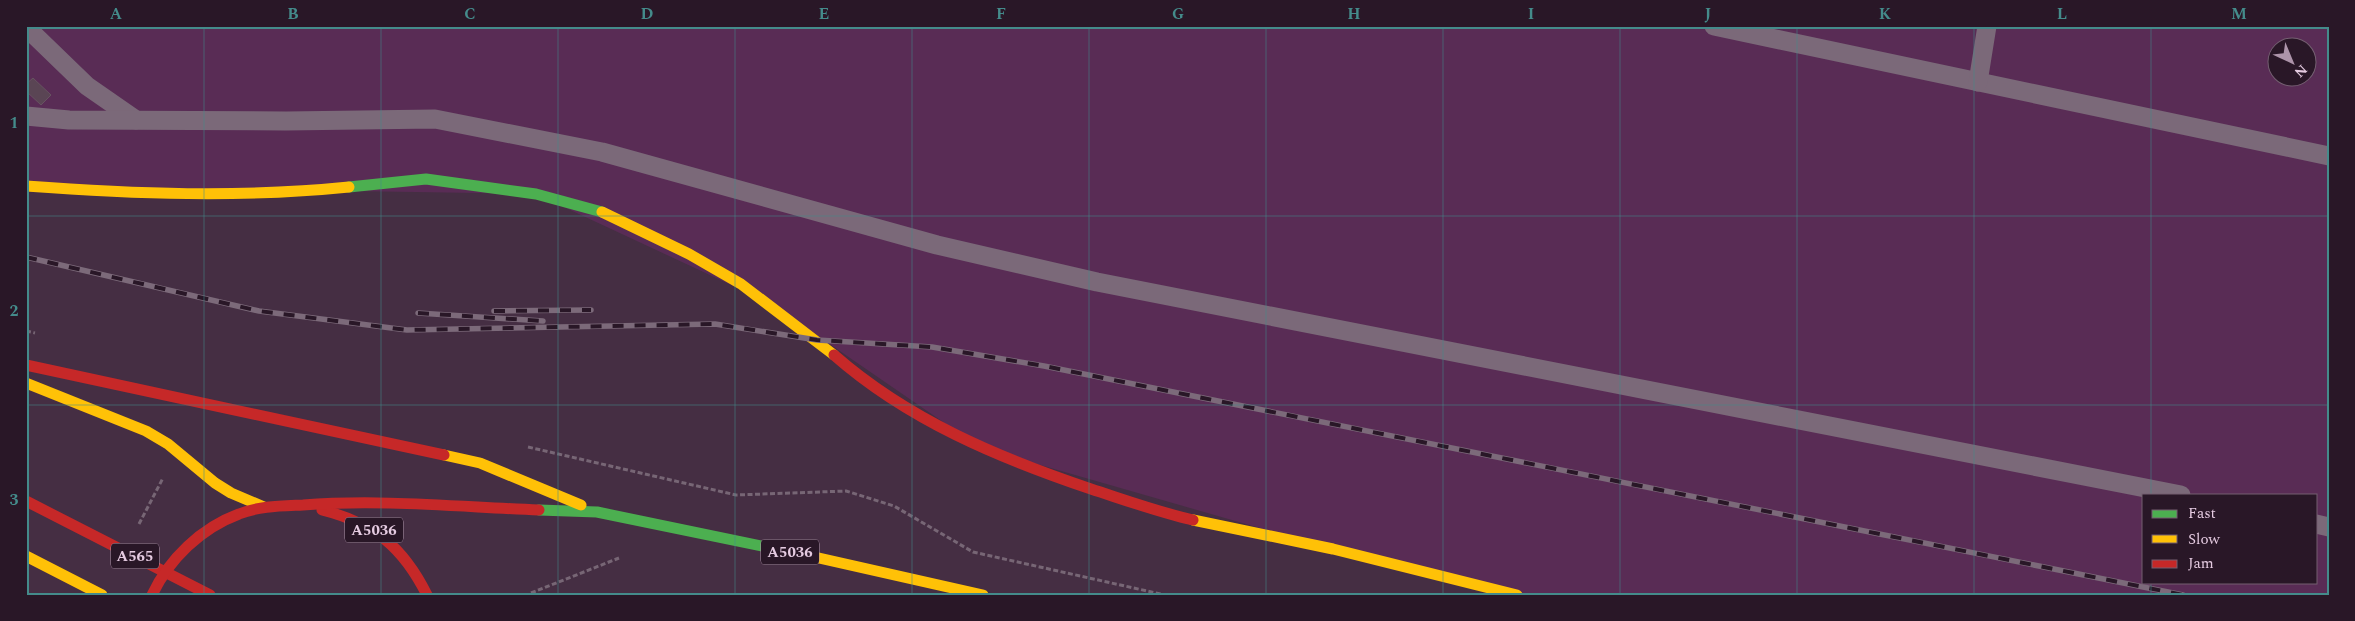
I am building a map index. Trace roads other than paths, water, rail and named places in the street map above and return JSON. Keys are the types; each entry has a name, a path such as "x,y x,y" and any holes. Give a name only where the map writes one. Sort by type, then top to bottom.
{"main road":[{"path":"26,186 120,193 217,195 327,189 426,179 536,194 608,214 689,254 741,284 817,340 859,377 925,420 981,448 1062,479 1166,514 1333,549 1517,595"},
{"path":"26,365 480,463 597,512"},
{"path":"26,383 146,431 168,444 214,483 264,508"},
{"name":"A565","path":"26,501 210,595"},
{"name":"A5036","path":"152,595 159,580 179,555 197,537 240,512 293,504 342,502 597,512 774,548 983,595"},
{"name":"A5036","path":"293,504 331,511 365,524 392,543 417,572 427,595"},
{"path":"32,559 102,595"}],"lane":[{"path":"1714,26 2329,156"},
{"path":"1978,82 1987,26"},
{"path":"29,28 88,86 136,120"},
{"path":"26,116 69,120 286,121 435,119 602,152 937,245 1098,282 2176,494"}],"railway":[{"path":"26,257 259,311 407,330 715,324 817,340 932,347 1044,366 2183,595"},
{"path":"494,311 591,310"},
{"path":"418,313 543,321"}]}
